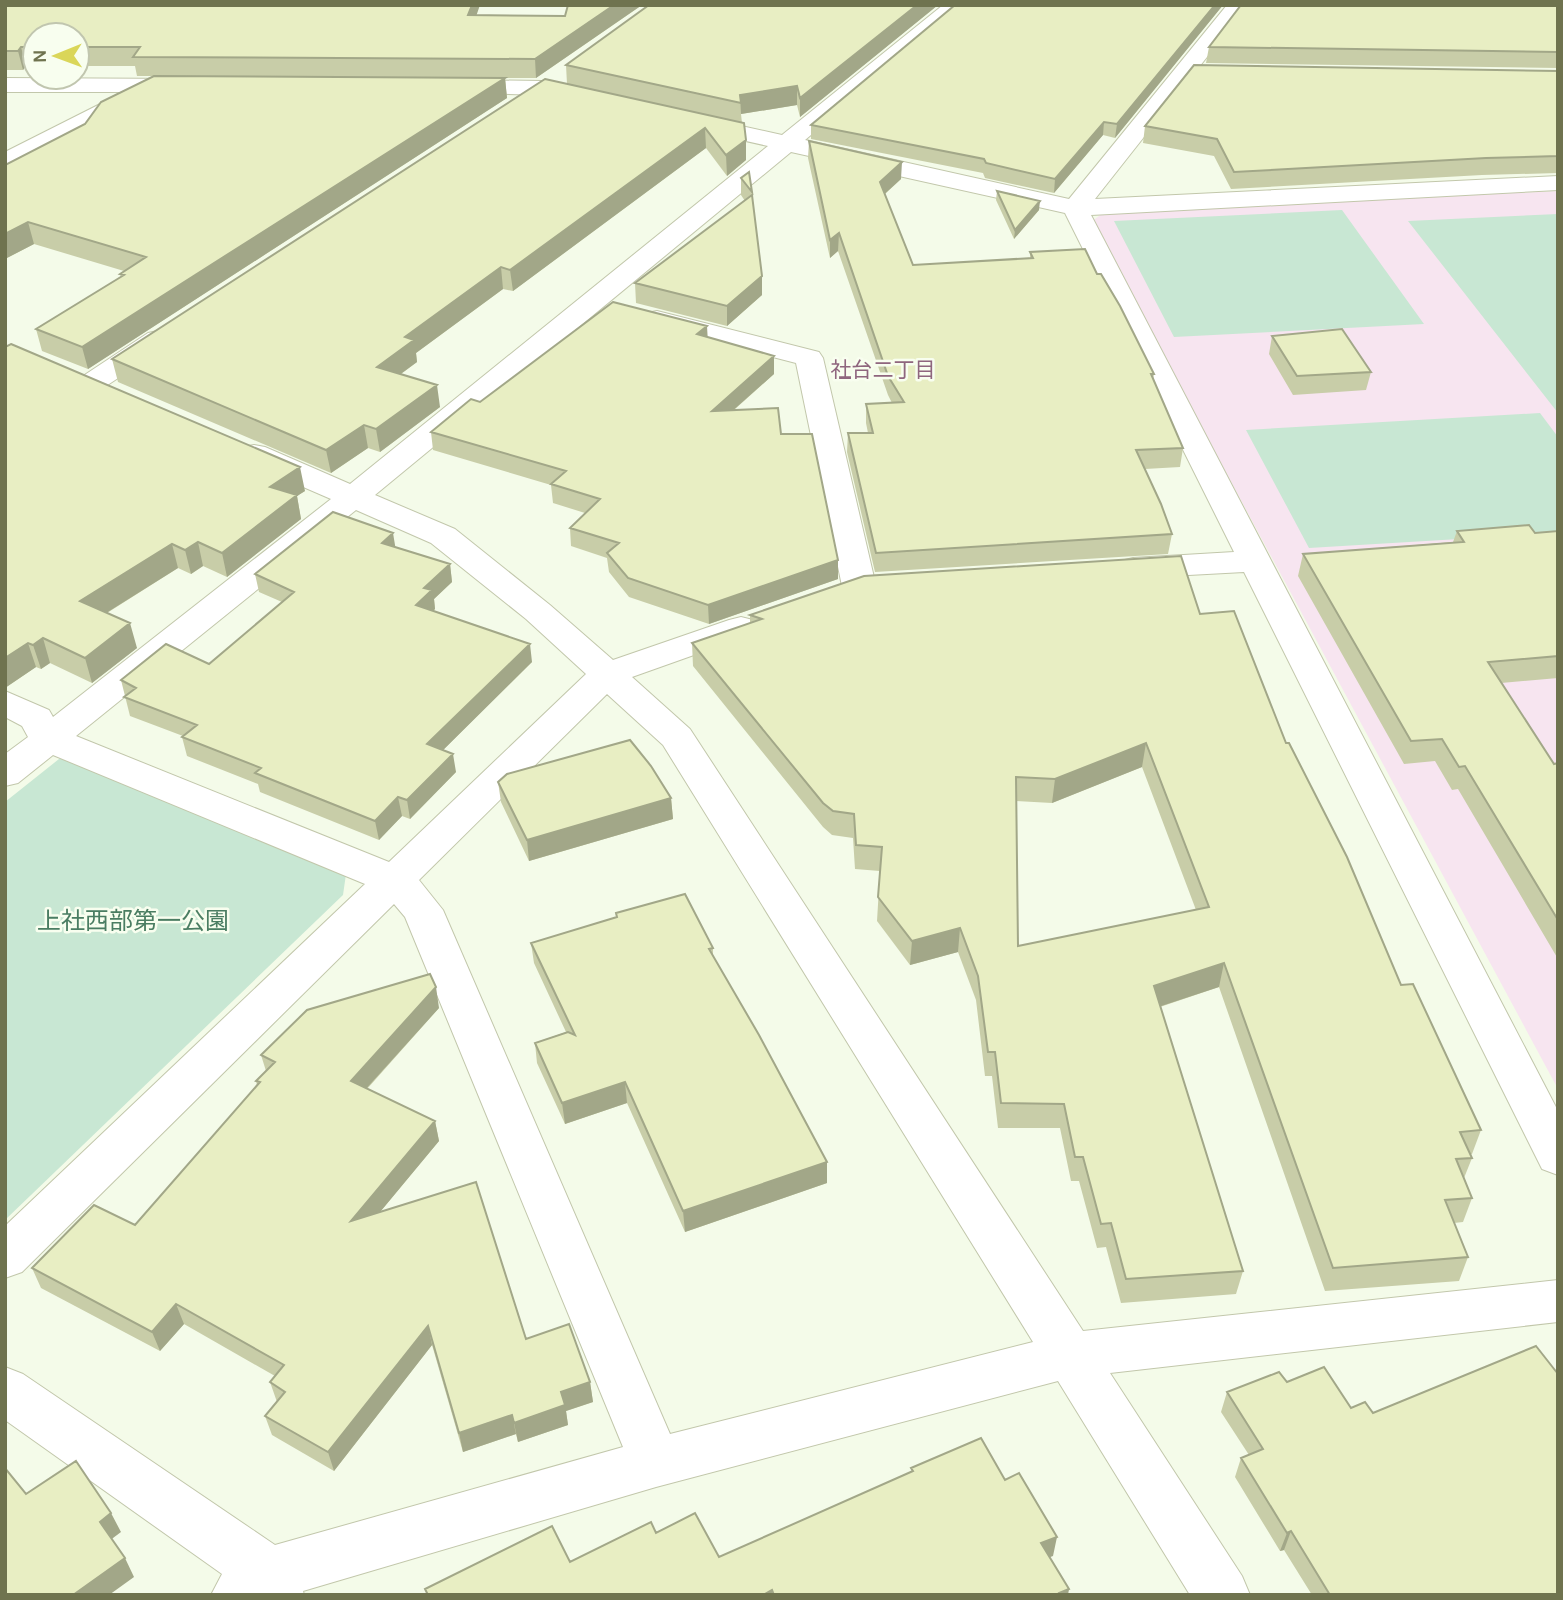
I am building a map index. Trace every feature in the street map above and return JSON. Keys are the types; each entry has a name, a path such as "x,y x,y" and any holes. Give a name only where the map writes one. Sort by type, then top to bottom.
{"street":[{"path":"5,774 353,497 956,5"},
{"path":"1075,208 1238,5"},
{"path":"1183,72 1211,72"},
{"path":"507,111 563,73"},
{"path":"5,85 210,86"},
{"path":"5,162 155,86"},
{"path":"431,87 542,88 610,103"},
{"path":"678,118 1075,208 1558,183"},
{"path":"1075,208 1558,1156"},
{"path":"591,302 809,358 859,586"},
{"path":"90,384 183,323"},
{"path":"54,368 127,400"},
{"path":"215,438 443,536 538,612 677,737 1222,1595"},
{"path":"1104,570 1253,561"},
{"path":"821,599 859,586 900,583"},
{"path":"5,1257 607,674 771,617"},
{"path":"5,702 36,718 47,739 395,880 423,910 656,1462"},
{"path":"5,1390 261,1588 656,1462 1071,1355 1558,1301"}],"shaded area":[{"path":"1558,191 1558,1089 1091,222 1103,213"}],"green space":[{"path":"1342,210 1424,324 1174,337 1114,221"},
{"path":"1558,214 1558,413 1408,221"},
{"path":"1540,413 1558,437 1558,533 1309,548 1246,430"},
{"name":"上社西部第一公園","path":"64,755 346,874 343,895 5,1220 5,802"}],"building":[{"path":"5,5 472,5 468,15 565,16 568,5 614,5 535,59 133,57 140,47 91,47 91,21 21,21 21,47 18,51 5,51"},
{"path":"649,5 917,5 800,98 797,86 740,95 741,103 566,65"},
{"path":"955,5 1215,5 1117,124 1104,122 1055,179 986,163 984,159 811,125"},
{"path":"1241,5 1558,5 1558,52 1209,47"},
{"path":"1194,65 1558,71 1558,156 1234,172 1217,139 1145,126"},
{"path":"154,76 505,78 82,347 36,329 124,275 120,274 146,257 28,222 5,234 5,165 85,124 101,102"},
{"path":"545,79 744,123 746,140 726,155 705,128 510,270 501,267 405,337 414,340 377,367 437,385 376,429 364,425 326,450 112,359"},
{"path":"809,141 902,162 880,182 913,265 1033,258 1030,252 1085,249 1097,274 1101,274 1120,306 1154,374 1151,374 1183,448 1136,450 1172,534 876,553 848,433 873,433 866,404 904,402 888,376 839,233 830,240"},
{"path":"749,172 752,192 741,178"},
{"path":"997,191 1040,201 1015,230"},
{"path":"752,195 762,276 727,306 635,283"},
{"path":"613,302 707,326 697,334 774,356 712,411 778,408 781,434 812,434 838,560 708,605 628,578 607,553 619,543 570,528 600,499 551,484 566,471 431,432 471,399 480,402"},
{"path":"1342,329 1371,372 1297,376 1272,336"},
{"path":"11,344 300,467 270,487 297,495 222,553 198,542 185,550 172,544 80,601 130,623 85,658 43,638 33,645 28,643 5,658 5,347"},
{"path":"333,512 393,533 382,543 450,564 424,588 432,590 416,605 530,644 427,744 453,754 407,800 398,797 375,821 255,773 261,768 182,737 197,725 124,697 136,688 121,680 166,644 209,664 294,592 255,574"},
{"path":"1529,525 1535,533 1558,531 1558,656 1488,662 1554,764 1558,763 1558,920 1465,766 1459,767 1442,739 1411,741 1303,554 1464,542 1457,531"},
{"path":"1181,556 1200,614 1234,611 1286,743 1289,743 1347,857 1401,985 1413,984 1481,1130 1460,1132 1472,1158 1456,1159 1472,1198 1445,1200 1468,1257 1333,1268 1224,963 1154,986 1243,1271 1126,1279 1111,1223 1101,1224 1083,1157 1075,1157 1064,1104 1001,1103 995,1052 988,1052 978,976 960,928 912,941 878,897 882,847 856,845 854,814 833,811 823,803 692,643 762,619 750,615 864,576","holes":["1146,743 1209,907 1018,946 1016,777 1055,779"]},
{"path":"630,740 651,766 671,798 527,840 498,782 507,774"},
{"path":"685,894 713,948 709,949 827,1162 683,1211 625,1082 562,1103 535,1043 568,1032 575,1035 531,943 617,917 616,913"},
{"path":"430,974 436,987 351,1081 435,1121 351,1221 476,1182 526,1339 569,1324 590,1382 561,1392 565,1405 514,1423 512,1415 459,1433 428,1326 328,1452 265,1416 285,1392 270,1382 284,1365 176,1304 152,1332 32,1268 94,1205 135,1225 260,1082 256,1081 275,1062 261,1055 307,1010"},
{"path":"1536,1346 1558,1374 1558,1595 1330,1595 1291,1531 1287,1533 1241,1458 1263,1449 1227,1392 1279,1372 1287,1382 1324,1367 1351,1408 1365,1402 1373,1413"},
{"path":"981,1438 1005,1480 1019,1473 1057,1537 1041,1543 1069,1589 1059,1593 1060,1595 774,1595 772,1590 763,1595 428,1595 425,1589 552,1526 570,1562 651,1522 656,1533 695,1513 719,1557"},
{"path":"76,1461 111,1513 100,1522 125,1558 73,1595 5,1595 5,1468 26,1494"}],"district":[{"name":"社台二丁目","path":"883,370"}]}
